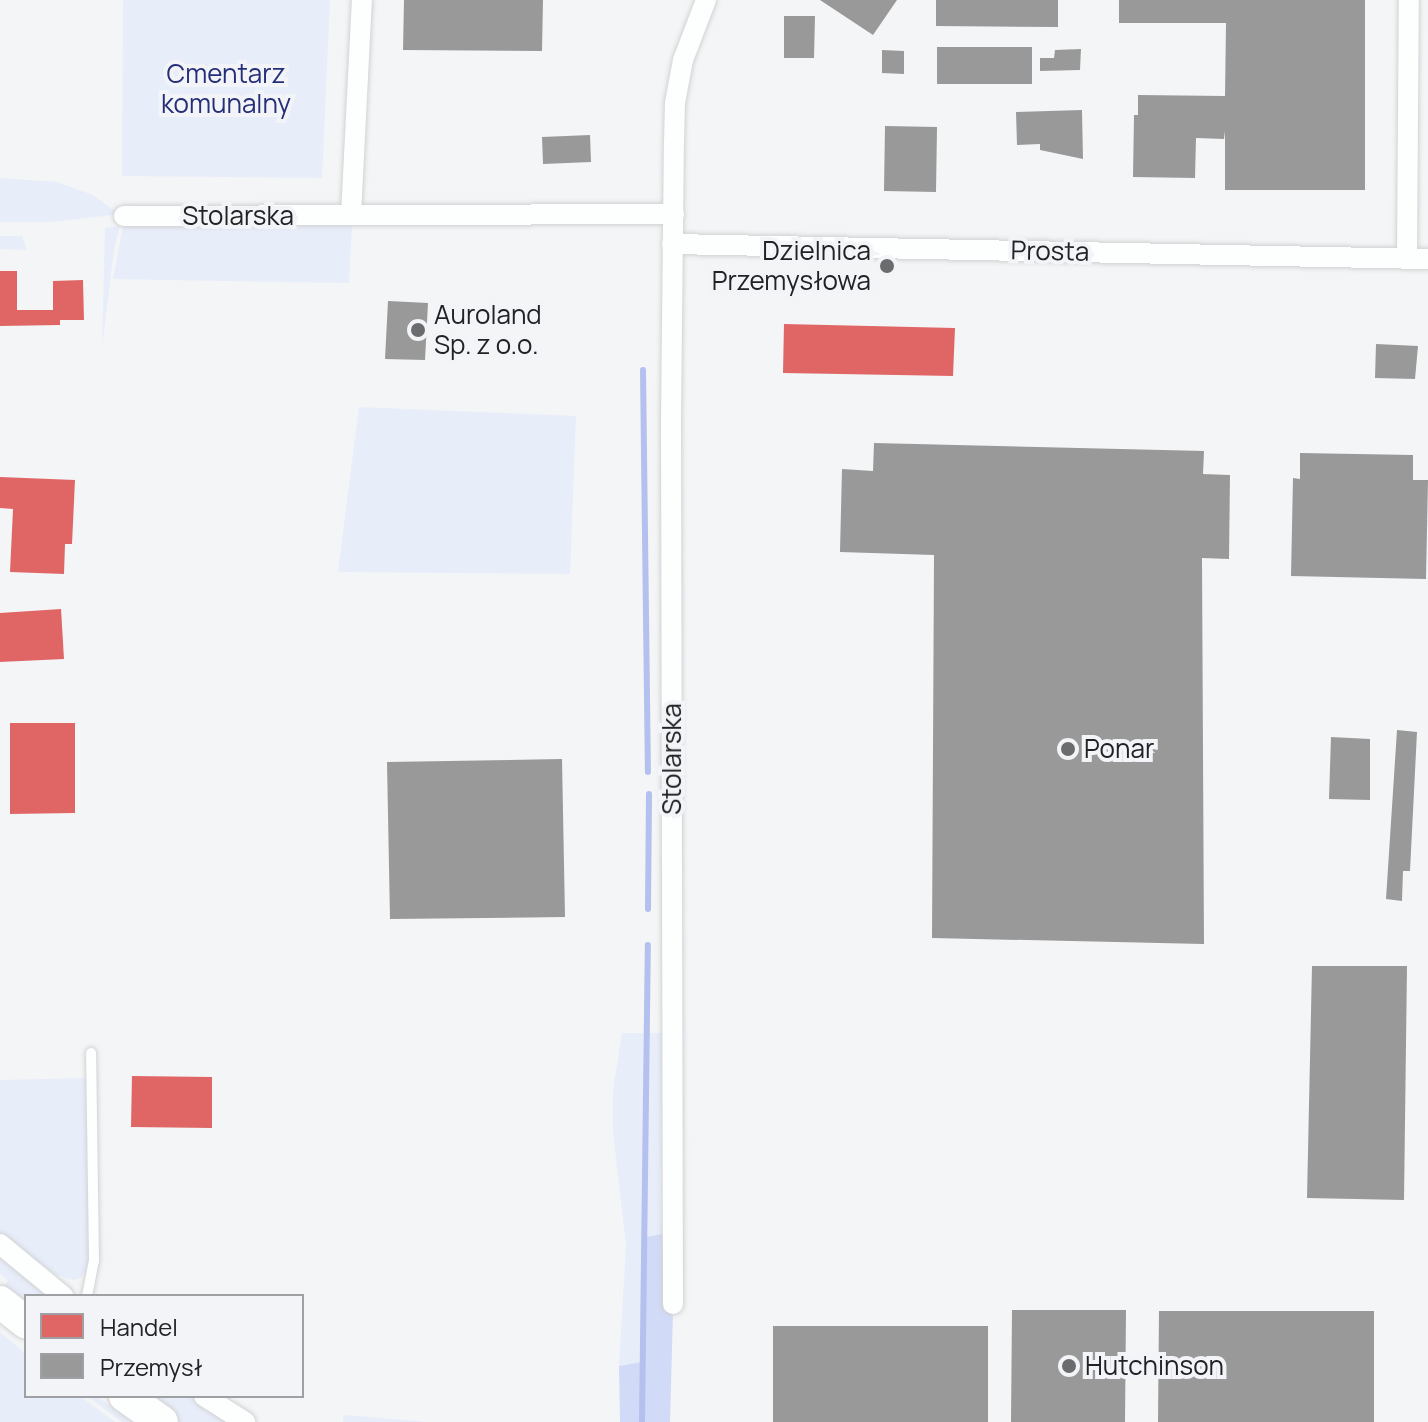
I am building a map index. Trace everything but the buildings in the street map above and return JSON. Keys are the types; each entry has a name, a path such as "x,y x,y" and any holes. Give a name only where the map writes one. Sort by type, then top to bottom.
{"highway":[{"path":"0,1302 24,1320"},
{"path":"128,1398 162,1422"}],"street":[{"path":"351,215 362,0"},
{"name":"Stolarska","path":"673,1304 672,244 675,103 683,60 706,0"},
{"path":"1409,0 1418,258"},
{"name":"Stolarska","path":"124,216 674,214"},
{"name":"Prosta","path":"672,244 1418,258"},
{"path":"0,1244 61,1294"},
{"path":"207,1398 245,1422"}],"lane":[{"path":"87,1294 94,1261 91,1053"}],"green space":[{"name":"Cmentarz komunalny","path":"123,0 330,0 322,178 122,176"},
{"path":"0,178 57,182 93,195 119,214 52,222 0,222"},
{"path":"352,225 349,283 113,279 123,226"},
{"path":"120,226 114,250 102,347 105,228"},
{"path":"0,236 22,236 27,250 0,249"},
{"path":"359,407 576,416 570,574 338,572"},
{"path":"622,1033 644,1033 641,1362 619,1366 626,1246 613,1132 613,1090"},
{"path":"649,1033 662,1033 660,1222 663,1234 646,1237"},
{"path":"88,1078 90,1264 81,1278 72,1280 55,1274 0,1234 0,1080"},
{"path":"0,1255 49,1294 24,1294 24,1306 2,1288 8,1281 0,1273"},
{"path":"0,1332 24,1352 24,1398 83,1398 115,1422 0,1422"},
{"path":"90,1398 100,1398 132,1422 122,1422"},
{"path":"144,1398 194,1398 230,1422 179,1422"},
{"path":"343,1415 427,1422 343,1422"}],"shaded area":[{"path":"663,1234 664,1310 673,1311 670,1422 643,1422 646,1237"},
{"path":"641,1362 640,1422 620,1422 619,1366"}],"waterway":[{"path":"643,370 648,772"},
{"path":"648,909 649,794"},
{"path":"642,1422 648,945"}],"place":[{"name":"Dzielnica Przemysłowa","path":"887,266"},
{"name":"Auroland Sp. z o.o.","path":"418,330"},
{"name":"Ponar","path":"1068,749"},
{"name":"Hutchinson","path":"1069,1366"}]}
